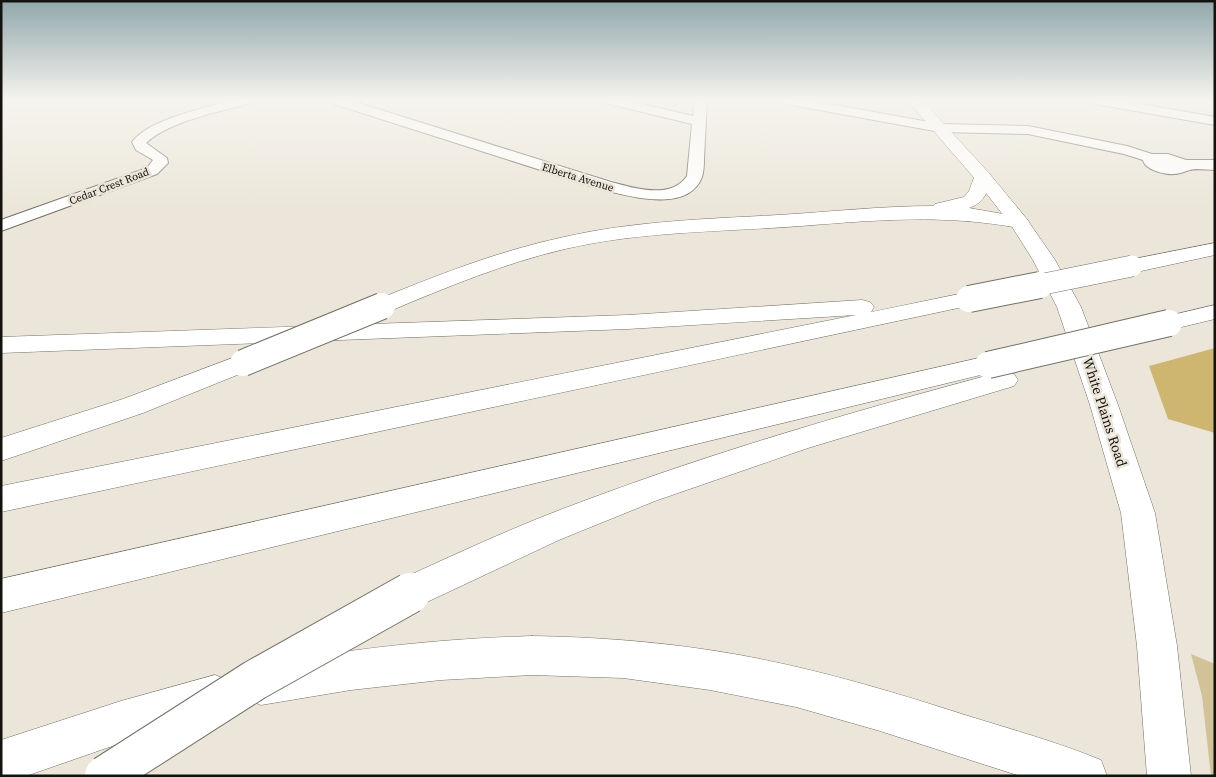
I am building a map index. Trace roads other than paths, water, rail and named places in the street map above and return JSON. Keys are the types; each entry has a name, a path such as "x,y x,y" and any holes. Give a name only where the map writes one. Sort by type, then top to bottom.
{"main road":[{"name":"White Plains Road","path":"947,136 982,176 1018,222 1044,260 1069,308 1104,405 1138,513 1157,646 1168,776"},
{"path":"1,450 133,406 488,264 540,249 592,238 670,229 945,208 966,203 978,195 982,176"},
{"path":"899,213 956,213 1018,222"},
{"path":"1,499 1215,249"},
{"path":"1,346 628,322 965,300"},
{"path":"1,596 996,372 1091,355 1169,323 1215,312"},
{"path":"105,776 222,700 353,623 410,593 542,532 636,495 876,416 996,372"},
{"path":"1,762 121,722 257,686 325,674 439,660 506,656 565,656 673,664 779,682 892,713 1085,776"}],"street":[{"name":"Cedar Crest Road","path":"1,226 152,171 160,163 160,158 141,147 139,142 144,136"},
{"name":"Elberta Avenue","path":"453,136 620,190 652,195 680,192 689,187 695,176 699,136"},
{"path":"1059,136 1127,150 1151,158 1149,160 1153,164 1165,168 1182,169 1183,165 1215,165"}]}
